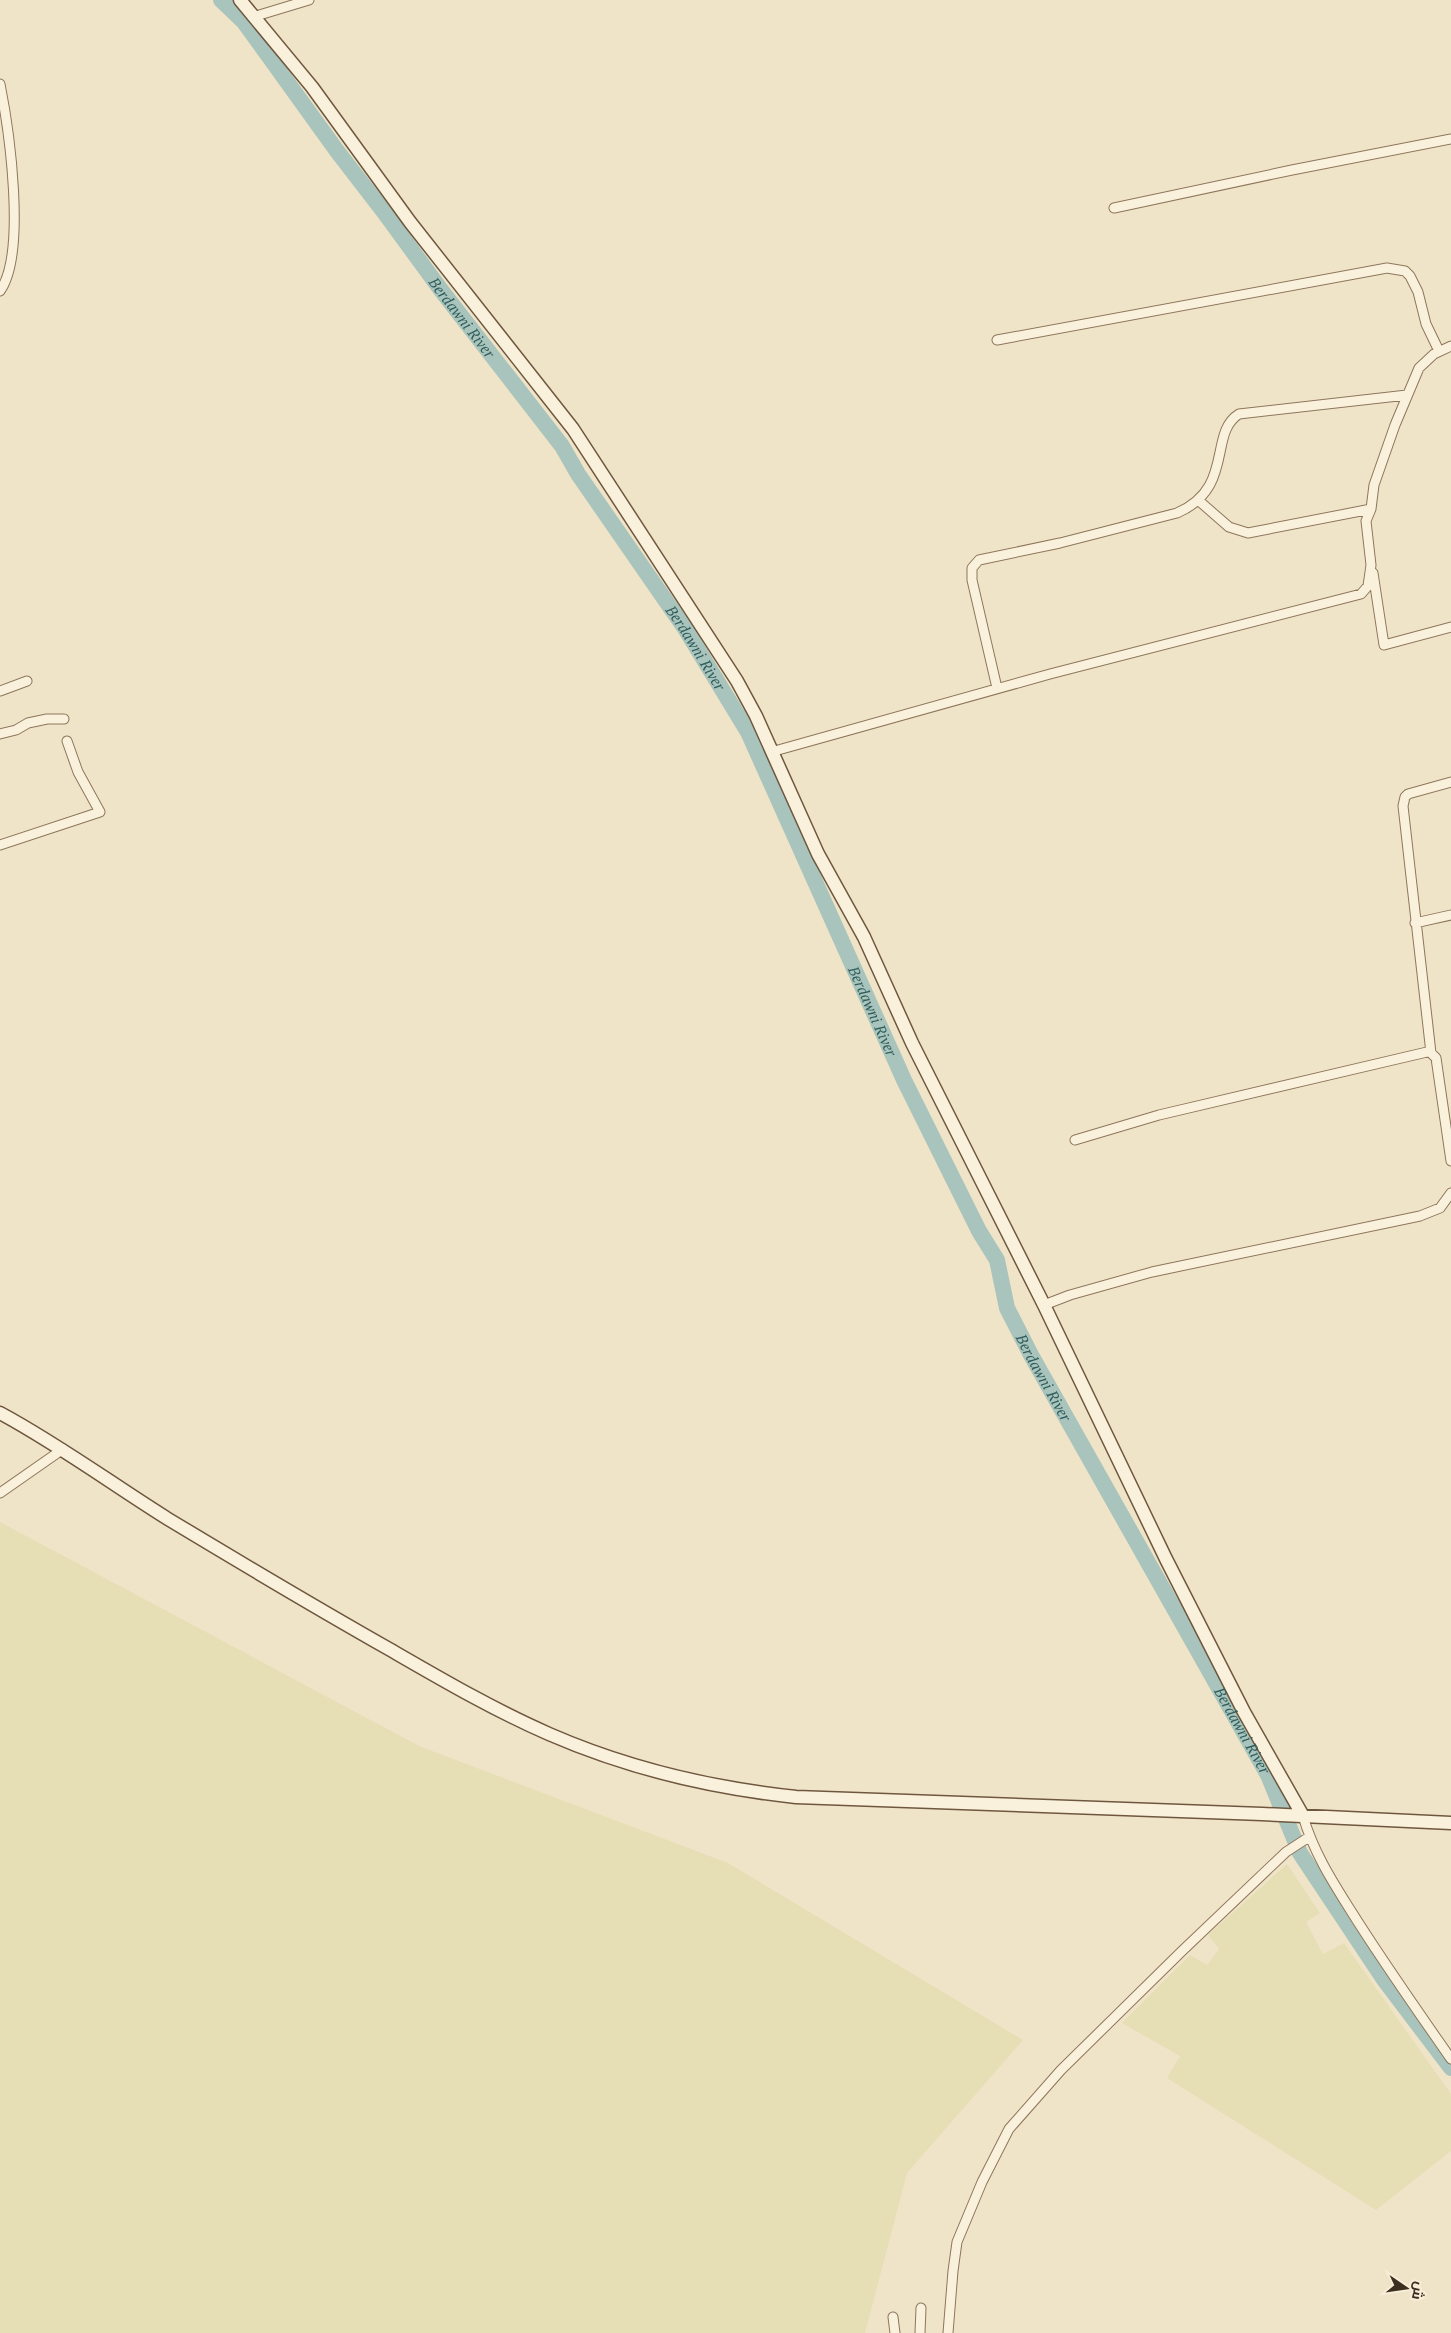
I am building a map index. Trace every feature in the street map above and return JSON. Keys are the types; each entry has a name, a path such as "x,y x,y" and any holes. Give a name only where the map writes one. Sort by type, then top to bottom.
{"street":[{"path":"240,0 256,16 312,87 410,222 591,454 737,681 756,716 818,854 864,937 912,1043 1044,1305 1166,1558 1244,1712 1328,1874 1378,1954 1451,2059"},
{"path":"256,16 309,0"},
{"path":"0,84 6,114 14,200 14,238 8,273 0,291"},
{"path":"1114,208 1292,170 1451,139"},
{"path":"998,340 1387,268 1404,271 1410,276 1418,292 1426,324 1439,351"},
{"path":"1451,346 1439,351 1419,368 1407,394 1374,485 1371,509 1366,522 1384,645 1451,627"},
{"path":"998,688 972,580 971,573 974,563 984,558 1060,543 1177,513 1198,500 1212,484 1228,424 1239,414 1407,394"},
{"path":"1198,500 1229,527 1248,533 1371,509"},
{"path":"771,752 998,688 1354,596 1365,590 1368,586 1371,565"},
{"path":"0,691 27,681"},
{"path":"0,734 16,730 28,723 47,719 64,719"},
{"path":"0,845 100,812 78,772 66,741"},
{"path":"1451,782 1412,792 1404,797 1403,806 1431,1053 1436,1058 1451,1161"},
{"path":"1415,923 1451,915"},
{"path":"1075,1140 1159,1115 1421,1053 1431,1053"},
{"path":"1044,1305 1070,1295 1152,1272 1420,1216 1440,1208 1451,1193"},
{"path":"0,1413 63,1449 168,1519 446,1682 548,1734 617,1760 700,1782 796,1797 1451,1823"},
{"path":"0,1493 63,1449"},
{"path":"948,2333 953,2271 958,2242 982,2182 1009,2129 1061,2070 1182,1950 1286,1852 1310,1837"},
{"path":"920,2333 921,2308"},
{"path":"893,2316 895,2333"}],"shaded area":[{"path":"0,1522 419,1746 728,1863 1023,2040 907,2173 865,2333 0,2333"},
{"path":"1287,1864 1320,1913 1306,1922 1323,1954 1344,1943 1451,2094 1451,2151 1376,2210 1167,2078 1180,2056 1122,2023 1190,1955 1207,1965 1219,1949 1208,1935"}],"waterway":[{"name":"Berdawni River","path":"221,0 244,22 441,290 562,446 578,474 686,630 748,732 904,1080 979,1231 997,1260 1007,1308 1031,1355 1268,1775 1300,1853 1385,1981 1451,2068"}]}
